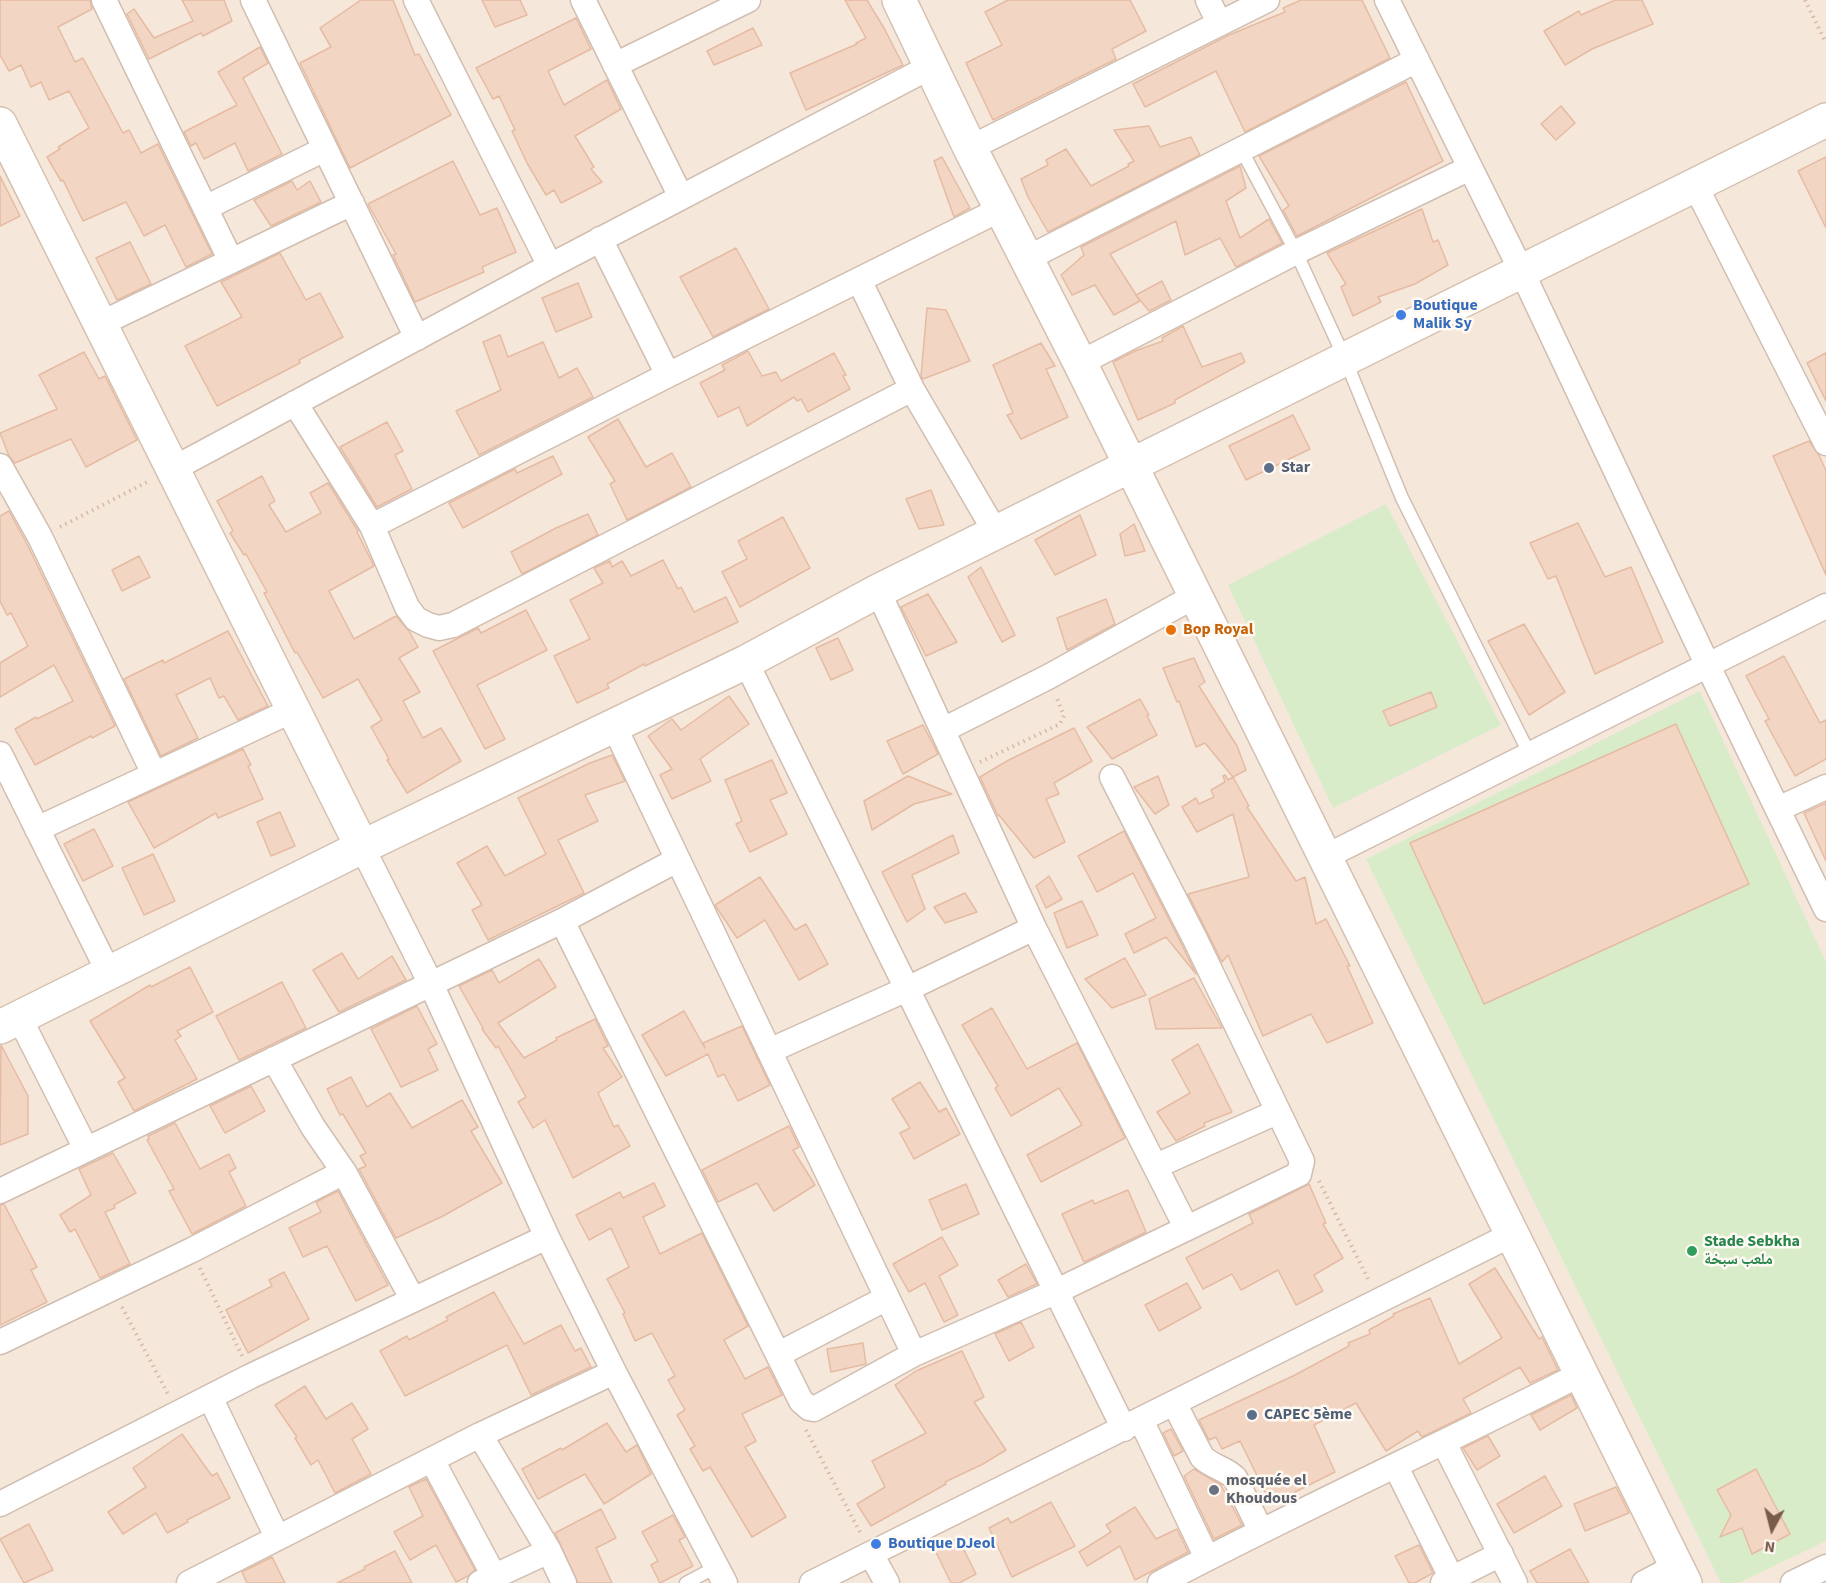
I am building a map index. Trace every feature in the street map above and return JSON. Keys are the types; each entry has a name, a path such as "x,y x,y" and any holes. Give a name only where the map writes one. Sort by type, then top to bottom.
{"street":[{"path":"104,0 231,261"},
{"path":"253,0 417,338"},
{"path":"417,0 550,266"},
{"path":"583,0 681,197"},
{"path":"899,0 970,148 1080,363 1680,1574 1644,1583"},
{"path":"1208,0 1219,23"},
{"path":"970,148 1267,0"},
{"path":"1387,0 1522,272 1708,666 1826,909"},
{"path":"615,65 735,3"},
{"path":"1026,259 1417,60"},
{"path":"173,469 600,239 932,66"},
{"path":"86,1149 10,1022 746,662 878,591 1826,120"},
{"path":"0,124 431,984 547,1237 614,1372 721,1575"},
{"path":"205,208 325,149"},
{"path":"1080,363 1296,252 1470,168"},
{"path":"1695,185 1824,433"},
{"path":"100,324 352,203"},
{"path":"372,526 1001,209"},
{"path":"600,239 668,375"},
{"path":"858,280 912,389 996,533"},
{"path":"295,403 372,526 407,607 416,619 439,628 453,625 912,389"},
{"path":"0,466 40,537 154,774"},
{"path":"878,591 1034,927 1186,1227"},
{"path":"943,730 1048,677 1195,596"},
{"path":"1324,857 1826,606"},
{"path":"746,662 1055,1292 1207,1558"},
{"path":"37,829 293,710"},
{"path":"614,726 914,1354"},
{"path":"0,754 108,973"},
{"path":"562,921 801,1401 809,1408 819,1407 914,1354 1055,1292 1296,1176 1301,1170 1302,1161 1195,939 1112,777"},
{"path":"1778,809 1826,787"},
{"path":"0,1191 562,921 677,860"},
{"path":"769,1051 907,989 1034,927"},
{"path":"274,1059 313,1127 344,1172 413,1300"},
{"path":"1156,1166 1277,1112"},
{"path":"0,1342 192,1250 344,1172"},
{"path":"812,1583 1513,1234"},
{"path":"0,1504 251,1376 547,1237"},
{"path":"779,1354 887,1298"},
{"path":"189,1583 480,1436 614,1372"},
{"path":"1160,1583 1581,1374"},
{"path":"210,1397 277,1537"},
{"path":"1174,1403 1202,1457 1209,1464 1228,1472 1235,1478 1261,1531"},
{"path":"480,1436 549,1551 564,1583"},
{"path":"1444,1443 1515,1583"},
{"path":"432,1460 487,1580 549,1551"},
{"path":"1396,1467 1447,1581 1501,1554"},
{"path":"871,1554 888,1583"},
{"path":"1793,1583 1826,1567"}],"lane":[{"path":"1241,149 1296,252 1345,359 1402,498 1530,755"},
{"path":"686,1583 721,1575"}],"path":[{"path":"1805,0 1826,43"},
{"path":"40,537 173,469"},
{"path":"961,772 1063,721 1063,711 1048,677"},
{"path":"1301,1170 1315,1173 1379,1300"},
{"path":"192,1250 251,1376"},
{"path":"111,1288 177,1413"},
{"path":"809,1408 805,1428 871,1554"}],"shaded area":[{"path":"0,0 1826,0 1826,1583 0,1583"}],"green space":[{"path":"1386,504 1501,725 1333,808 1228,585"},
{"name":"Stade Sebkha ملعب سبخة","path":"1700,691 1826,962 1826,1541 1738,1583 1721,1583 1366,859"}],"building":[{"path":"0,0 90,0 92,9 58,27 75,62 83,58 123,133 129,130 141,153 158,144 212,254 186,267 165,225 144,236 126,202 83,221 63,180 61,181 47,157 60,149 58,147 89,128 69,91 49,100 41,82 31,87 21,65 9,71 0,55"},
{"path":"182,0 224,0 232,21 203,36 201,33 149,59 127,14 134,9 154,38 193,21"},
{"path":"361,0 393,0 415,55 419,54 451,115 350,168 300,63 331,47 320,28"},
{"path":"482,0 520,0 527,15 495,27"},
{"path":"845,0 867,0 903,65 806,110 790,73 866,38"},
{"path":"1008,0 1130,0 1146,31 1112,49 1116,59 993,120 966,63 1002,45 985,12"},
{"path":"1301,0 1362,0 1390,58 1245,132 1216,71 1145,107 1133,84 1229,35 1285,12 1283,8"},
{"path":"1615,0 1642,0 1653,24 1592,49 1565,65 1544,31 1579,11 1581,15"},
{"path":"576,18 591,49 548,71 564,105 607,80 621,109 575,136 594,167 591,169 602,182 561,203 554,190 546,195 527,163 499,96 493,99 476,68"},
{"path":"753,28 762,45 714,65 707,51"},
{"path":"260,47 268,63 243,78 282,154 248,171 235,143 204,159 196,143 191,146 184,132 237,105 218,72"},
{"path":"1406,82 1443,161 1297,236 1283,210 1289,206 1259,156"},
{"path":"1561,106 1575,123 1556,140 1541,124"},
{"path":"1149,126 1160,147 1191,137 1200,155 1048,232 1028,197 1021,179 1048,165 1046,160 1066,149 1091,186 1129,166 1128,164 1134,161 1114,130"},
{"path":"942,157 970,208 954,217 934,161"},
{"path":"1826,157 1826,228 1798,171"},
{"path":"453,161 480,215 497,208 516,252 482,267 484,272 415,302 393,255 396,254 368,204"},
{"path":"1240,166 1246,188 1226,201 1240,238 1269,219 1282,243 1236,267 1220,238 1185,255 1176,221 1110,254 1140,301 1114,315 1095,285 1072,295 1061,275 1084,255 1081,247"},
{"path":"0,176 20,216 0,226"},
{"path":"292,181 297,190 310,181 321,202 271,226 254,200"},
{"path":"1422,209 1433,242 1438,240 1448,265 1415,284 1378,297 1381,302 1353,316 1341,287 1346,284 1327,253"},
{"path":"130,242 151,284 117,300 96,258"},
{"path":"736,248 769,309 713,337 680,277"},
{"path":"280,253 306,300 320,293 343,337 299,360 300,363 217,406 185,346 242,317 221,282"},
{"path":"1162,281 1171,300 1149,311 1136,295"},
{"path":"578,283 592,317 556,332 542,298"},
{"path":"927,308 946,310 970,361 923,379 921,376"},
{"path":"1183,326 1202,367 1241,353 1245,362 1175,400 1175,403 1138,420 1113,362 1163,341 1162,338"},
{"path":"500,335 508,357 543,342 559,378 577,368 593,397 479,455 456,411 501,390 483,342"},
{"path":"1041,343 1055,366 1046,369 1068,417 1021,439 1007,415 1013,413 993,365"},
{"path":"748,351 762,376 776,372 781,381 834,353 846,375 843,376 850,389 808,412 801,399 797,401 794,397 747,426 739,407 718,417 700,383 725,370 722,365"},
{"path":"84,352 99,379 105,376 137,440 86,467 71,439 15,463 9,456 0,433 57,409 39,375"},
{"path":"1826,353 1826,401 1807,363"},
{"path":"1293,415 1310,449 1246,480 1229,446"},
{"path":"618,419 646,467 672,453 691,487 627,520 610,484 615,481 588,437"},
{"path":"387,422 403,451 395,455 412,489 377,507 340,447"},
{"path":"1809,441 1826,471 1826,575 1773,456"},
{"path":"553,456 562,474 463,528 449,503 515,469 517,473"},
{"path":"262,476 275,501 269,505 286,532 321,513 310,493 328,483 358,531 374,566 329,591 354,639 396,616 409,631 418,647 399,658 420,692 403,701 423,738 441,728 461,761 407,793 371,727 382,720 358,679 323,698 297,652 295,653 264,593 267,592 246,554 244,555 230,533 233,531 217,501"},
{"path":"931,490 944,525 919,529 906,499"},
{"path":"9,511 115,726 35,765 15,729 73,701 54,665 0,697 0,663 28,646 11,613 7,615 0,601 0,516"},
{"path":"588,514 598,535 522,574 511,552"},
{"path":"1080,515 1096,555 1055,575 1035,540"},
{"path":"783,517 810,568 740,607 722,572 747,559 738,541"},
{"path":"1578,523 1605,577 1631,567 1663,642 1595,674 1556,576 1548,579 1530,543"},
{"path":"1134,524 1145,551 1125,556 1120,534"},
{"path":"139,556 150,577 122,591 112,570"},
{"path":"663,560 678,589 681,587 694,612 726,597 738,622 645,666 644,664 607,684 609,688 577,703 554,656 590,639 570,600 603,583 594,568 610,561 612,567 622,561 631,576"},
{"path":"981,567 1015,635 1002,642 968,577"},
{"path":"928,594 957,642 926,656 901,607"},
{"path":"1106,599 1115,624 1067,650 1057,618"},
{"path":"526,610 547,650 477,685 505,739 485,749 433,651 478,628 481,633"},
{"path":"1524,624 1565,692 1529,715 1488,641"},
{"path":"228,631 268,706 238,720 224,696 219,698 210,678 176,695 198,738 161,756 124,679 163,660 164,663"},
{"path":"838,638 853,670 831,680 816,648"},
{"path":"1784,656 1820,723 1826,720 1826,759 1795,776 1765,721 1769,719 1746,676"},
{"path":"1194,658 1205,682 1199,686 1237,746 1246,770 1233,777 1205,743 1196,747 1179,701 1177,702 1163,668"},
{"path":"1431,692 1437,707 1390,726 1383,711"},
{"path":"729,696 749,724 700,759 711,781 672,799 660,775 672,769 648,736 672,719 681,730"},
{"path":"1140,699 1157,735 1112,759 1087,727"},
{"path":"1676,724 1749,884 1484,1004 1410,843"},
{"path":"923,725 938,754 903,774 887,741"},
{"path":"1074,728 1092,761 1054,783 1059,794 1046,799 1065,842 1034,858 998,816 980,777"},
{"path":"243,749 263,799 218,818 216,813 154,848 128,802"},
{"path":"612,755 625,781 585,795 598,821 558,840 584,893 488,940 472,910 482,905 457,863 487,846 505,876 546,854 518,798 590,763"},
{"path":"772,760 787,793 770,800 787,834 750,852 736,824 742,821 725,780"},
{"path":"1225,775 1228,780 1233,777 1249,806 1247,807 1296,881 1305,877 1316,924 1326,919 1350,966 1347,966 1373,1023 1327,1043 1311,1014 1263,1036 1228,955 1222,962 1188,894 1249,877 1233,814 1197,832 1182,807 1196,798 1199,804 1214,797 1211,790 1225,782 1223,776"},
{"path":"908,776 952,794 914,804 872,830 864,801"},
{"path":"1158,776 1169,805 1155,814 1134,787"},
{"path":"1826,803 1826,861 1804,813"},
{"path":"280,812 295,846 271,856 257,822"},
{"path":"94,829 113,866 83,881 64,844"},
{"path":"1124,831 1196,974 1166,937 1134,953 1125,934 1156,918 1133,873 1097,892 1078,856"},
{"path":"953,835 959,853 912,875 925,909 907,922 882,872"},
{"path":"153,854 175,901 144,915 122,868"},
{"path":"1049,876 1062,899 1046,908 1036,886"},
{"path":"760,877 795,930 806,924 828,964 799,980 765,920 737,938 715,905"},
{"path":"965,893 977,912 945,923 934,907"},
{"path":"1082,901 1098,935 1067,948 1054,913"},
{"path":"342,953 358,979 392,956 406,980 339,1012 313,970"},
{"path":"1125,958 1146,995 1112,1008 1085,979"},
{"path":"539,959 556,987 498,1023 524,1058 557,1040 556,1038 595,1019 608,1046 603,1048 622,1077 598,1093 614,1127 618,1125 630,1146 573,1178 545,1120 533,1128 518,1102 526,1097 498,1046 496,1048 482,1029 459,986 492,970 499,983"},
{"path":"190,967 213,1012 177,1031 181,1036 175,1040 197,1079 134,1111 118,1082 125,1078 90,1021 150,985 151,987"},
{"path":"1194,978 1222,1028 1156,1029 1149,999"},
{"path":"282,982 306,1028 239,1060 216,1016"},
{"path":"417,1006 437,1044 428,1049 438,1070 401,1087 371,1029"},
{"path":"992,1008 1027,1069 1077,1043 1125,1138 1041,1182 1027,1155 1082,1125 1059,1088 1011,1116 995,1088 998,1086 962,1025"},
{"path":"684,1011 705,1048 703,1043 742,1026 770,1085 738,1101 724,1074 718,1077 708,1054 666,1076 642,1035"},
{"path":"1198,1044 1232,1112 1204,1123 1205,1126 1176,1141 1157,1112 1190,1093 1172,1060"},
{"path":"1,1045 28,1096 28,1134 0,1145"},
{"path":"351,1077 367,1107 390,1093 412,1128 462,1100 478,1127 471,1131 502,1183 443,1216 396,1238 359,1169 366,1166 360,1156 366,1153 343,1114 340,1115 327,1089"},
{"path":"920,1082 939,1112 946,1108 960,1134 914,1159 900,1133 910,1128 892,1099"},
{"path":"251,1086 265,1111 225,1133 210,1106"},
{"path":"175,1123 200,1169 229,1154 236,1168 229,1172 246,1206 192,1234 169,1191 174,1189 147,1140 148,1136"},
{"path":"789,1126 799,1147 793,1150 815,1185 774,1211 757,1183 718,1202 702,1170"},
{"path":"113,1153 136,1193 114,1205 115,1208 105,1212 130,1264 100,1278 75,1229 70,1232 60,1215 91,1195 79,1169"},
{"path":"654,1183 665,1206 643,1217 660,1254 702,1233 748,1326 724,1340 745,1379 768,1367 782,1395 742,1414 756,1441 745,1447 786,1517 752,1537 710,1467 703,1471 690,1449 695,1446 677,1415 685,1410 668,1380 675,1376 652,1333 635,1341 623,1314 625,1313 607,1279 629,1267 611,1228 589,1240 576,1215 620,1192 623,1198"},
{"path":"966,1184 979,1214 942,1230 929,1200"},
{"path":"1309,1184 1326,1223 1323,1224 1343,1258 1314,1275 1323,1291 1296,1305 1278,1270 1241,1290 1232,1274 1203,1289 1186,1258 1253,1223 1249,1214"},
{"path":"1128,1190 1146,1232 1084,1262 1062,1214 1093,1200 1094,1204"},
{"path":"338,1191 388,1285 356,1301 327,1246 303,1257 289,1228 321,1212 316,1202"},
{"path":"4,1204 37,1267 31,1270 47,1302 0,1325 0,1205"},
{"path":"942,1237 958,1265 939,1276 958,1315 944,1322 925,1283 909,1292 893,1264"},
{"path":"1026,1264 1037,1284 1008,1297 998,1280"},
{"path":"1495,1268 1539,1339 1542,1337 1558,1370 1530,1383 1520,1367 1463,1399 1471,1413 1422,1437 1418,1431 1386,1451 1356,1403 1314,1425 1335,1472 1271,1504 1240,1441 1222,1449 1216,1437 1209,1440 1199,1420 1295,1375 1349,1346 1348,1343 1370,1334 1369,1330 1394,1316 1393,1314 1430,1298 1459,1364 1502,1338 1469,1284"},
{"path":"284,1272 309,1319 248,1353 226,1310 272,1286 269,1280"},
{"path":"1187,1283 1201,1308 1159,1331 1145,1305"},
{"path":"494,1292 524,1344 561,1325 575,1351 581,1348 591,1367 531,1395 507,1345 405,1396 380,1351 407,1336 409,1340 448,1320 446,1317"},
{"path":"1021,1322 1034,1347 1009,1361 995,1334"},
{"path":"863,1343 866,1364 831,1372 827,1349"},
{"path":"962,1351 984,1397 974,1402 1006,1450 945,1482 946,1484 871,1526 857,1504 885,1487 872,1461 926,1433 895,1385 916,1371"},
{"path":"305,1386 326,1419 352,1403 368,1429 352,1439 371,1474 335,1493 318,1460 311,1465 295,1438 297,1437 275,1405"},
{"path":"1571,1395 1577,1408 1540,1430 1531,1415"},
{"path":"607,1423 626,1452 637,1445 651,1474 604,1504 585,1474 538,1499 522,1469 561,1448 562,1450"},
{"path":"1171,1429 1183,1451 1174,1456 1163,1433"},
{"path":"182,1434 212,1476 217,1473 230,1498 167,1533 156,1513 123,1534 108,1512 146,1487 133,1468"},
{"path":"1488,1436 1500,1456 1477,1470 1463,1448"},
{"path":"1194,1469 1221,1485 1242,1525 1214,1539 1184,1476"},
{"path":"1756,1469 1790,1534 1752,1554 1742,1528 1720,1537 1731,1515 1717,1490"},
{"path":"1545,1476 1562,1506 1514,1533 1497,1504"},
{"path":"426,1479 475,1570 456,1582 436,1545 410,1560 394,1532 423,1516 409,1487"},
{"path":"1616,1487 1629,1513 1585,1531 1574,1504"},
{"path":"1051,1502 1075,1546 1012,1577 989,1528 1008,1518 1011,1523"},
{"path":"1135,1507 1156,1539 1177,1529 1188,1552 1135,1580 1120,1546 1087,1566 1079,1552 1111,1532 1106,1525"},
{"path":"601,1509 616,1538 596,1548 612,1583 578,1583 555,1533"},
{"path":"673,1515 685,1537 679,1540 693,1566 660,1583 651,1565 658,1561 642,1532"},
{"path":"29,1524 53,1570 24,1583 0,1539"},
{"path":"958,1538 976,1574 959,1583 951,1583 935,1550"},
{"path":"1419,1545 1433,1573 1415,1583 1409,1583 1395,1556"},
{"path":"1570,1549 1589,1583 1537,1583 1530,1571"},
{"path":"395,1551 412,1583 337,1583 365,1569 364,1567"},
{"path":"272,1557 285,1583 247,1583 242,1572"}],"place":[{"name":"Boutique Malik Sy","path":"1401,315"},
{"name":"Star","path":"1269,468"},
{"name":"Bop Royal","path":"1171,630"},
{"name":"Stade Sebkha ملعب سبخة","path":"1692,1251"},
{"name":"CAPEC 5ème","path":"1252,1415"},
{"name":"mosquée el Khoudous","path":"1214,1490"},
{"name":"Boutique DJeol","path":"876,1544"}]}
